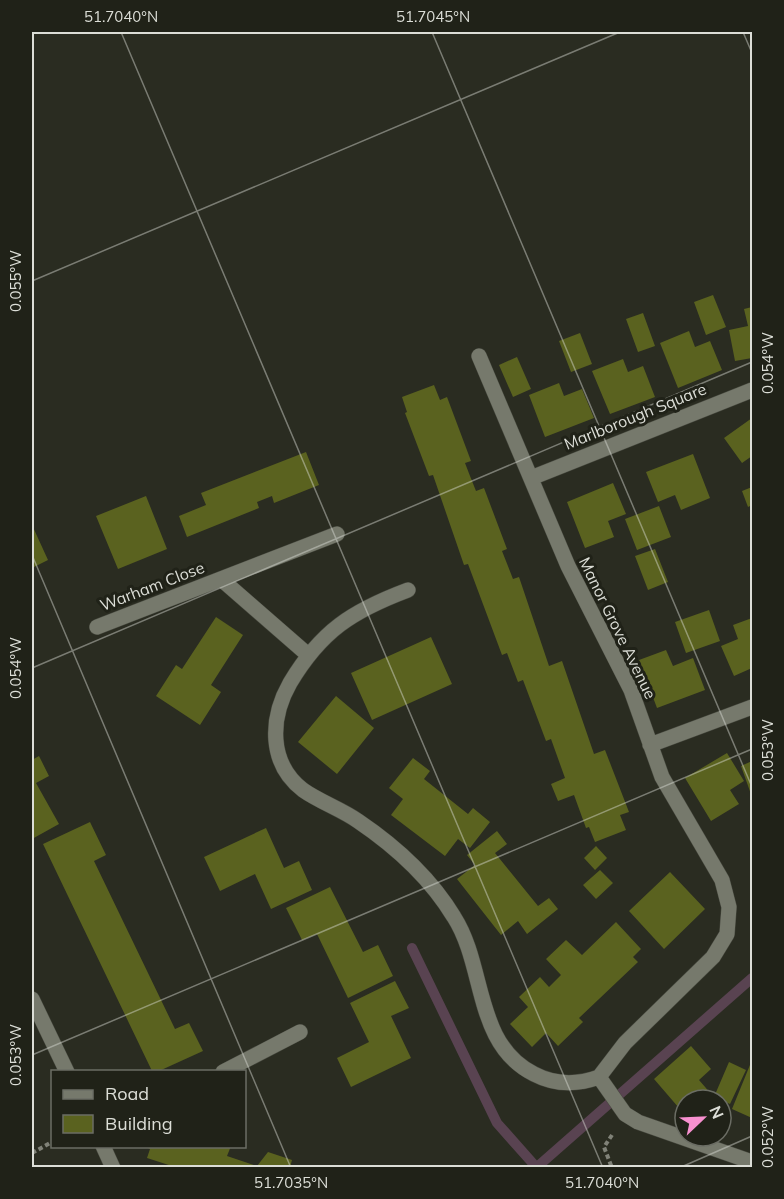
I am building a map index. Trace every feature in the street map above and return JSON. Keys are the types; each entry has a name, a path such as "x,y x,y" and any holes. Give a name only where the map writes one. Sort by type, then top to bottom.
{"street":[{"name":"Manor Grove Avenue","path":"479,356 568,566 631,690 662,777 722,880 729,908 729,921 722,945 713,957 632,1035 603,1082"},
{"name":"Marlborough Square","path":"531,478 753,390"},
{"name":"Warham Close","path":"97,627 337,534"},
{"name":"Warham Close","path":"221,579 308,654"},
{"path":"408,590 386,598 340,624 308,654 286,690 275,729 276,747 289,776 303,790 358,821 392,847 414,867 447,905 469,946 494,1033 510,1058 525,1070 555,1082 603,1082 623,1111 638,1122 753,1162"},
{"path":"650,746 753,707"},
{"path":"32,999 67,1070"},
{"path":"225,1070 300,1032"},
{"path":"104,1148 112,1167"}],"path":[{"path":"612,1167 604,1147 623,1111"},
{"path":"32,1153 51,1143"}],"building":[{"path":"713,295 726,327 706,335 694,302"},
{"path":"752,307 752,358 735,361 729,330 748,326 744,309"},
{"path":"643,313 655,346 638,352 626,319"},
{"path":"689,331 695,347 710,341 722,370 678,388 660,343"},
{"path":"580,333 592,364 571,372 559,341"},
{"path":"517,357 531,389 513,397 499,365"},
{"path":"623,359 628,372 643,366 655,397 610,414 592,371"},
{"path":"559,383 564,396 582,389 594,418 545,437 529,395"},
{"path":"434,385 440,400 447,397 471,461 465,463 476,491 484,488 507,549 502,551 513,579 519,577 549,666 562,661 594,754 605,750 629,812 620,815 626,830 595,842 589,827 586,828 574,795 558,801 551,784 565,778 551,739 546,741 523,680 518,682 507,653 502,655 468,564 464,565 433,475 429,476 405,413 407,412 402,397"},
{"path":"752,418 752,456 742,463 724,438"},
{"path":"306,452 319,485 274,503 272,496 257,502 259,508 187,537 179,516 206,505 201,493"},
{"path":"693,454 710,498 681,510 675,495 658,502 646,472"},
{"path":"613,483 626,514 608,521 614,537 585,548 567,502"},
{"path":"752,487 752,505 748,507 742,491"},
{"path":"146,496 167,549 118,569 96,516"},
{"path":"659,506 671,537 637,550 625,519"},
{"path":"32,525 48,560 32,568"},
{"path":"655,549 668,582 648,590 635,556"},
{"path":"709,610 720,641 686,653 675,622"},
{"path":"216,617 243,635 211,685 221,692 200,725 156,696 176,665 182,669"},
{"path":"752,618 752,668 734,676 721,646 738,639 733,625"},
{"path":"431,637 452,684 372,720 351,673"},
{"path":"666,650 673,666 693,658 705,690 657,708 639,660"},
{"path":"336,696 374,728 337,774 298,742"},
{"path":"727,753 744,781 730,790 739,804 711,821 685,778"},
{"path":"39,756 49,776 36,783 59,824 32,839 32,760"},
{"path":"413,758 430,771 424,779 468,814 473,808 490,822 470,848 458,839 445,856 391,815 403,799 389,788"},
{"path":"752,761 752,797 741,766"},
{"path":"90,822 106,855 94,861 175,1029 189,1023 203,1051 161,1070 152,1070 43,844"},
{"path":"266,828 284,868 299,861 312,890 271,909 255,874 220,891 204,857"},
{"path":"497,831 507,844 495,853 538,906 549,898 558,909 527,934 518,921 501,935 457,879 475,865 467,855"},
{"path":"596,846 607,858 595,870 584,858"},
{"path":"600,870 613,883 596,899 583,885"},
{"path":"670,872 705,909 664,949 629,911"},
{"path":"330,887 363,952 378,945 393,976 348,998 317,934 302,940 286,908"},
{"path":"616,922 641,949 633,957 638,962 579,1018 583,1022 558,1046 546,1033 532,1047 510,1024 528,1007 519,997 540,977 549,987 561,975 546,959 566,940 582,955"},
{"path":"395,981 409,1008 391,1016 411,1058 351,1087 337,1058 369,1042 350,1003"},
{"path":"691,1046 711,1069 699,1080 706,1088 673,1088 673,1101 654,1079"},
{"path":"752,1060 752,1118 733,1109"},
{"path":"729,1062 746,1070 733,1098 733,1088 718,1088"},
{"path":"148,1148 230,1148 227,1156 257,1166 268,1152 292,1160 290,1167 175,1167 147,1158 150,1149"}],"waterway":[{"path":"412,948 497,1123 537,1168"},
{"path":"537,1167 752,978"}]}
